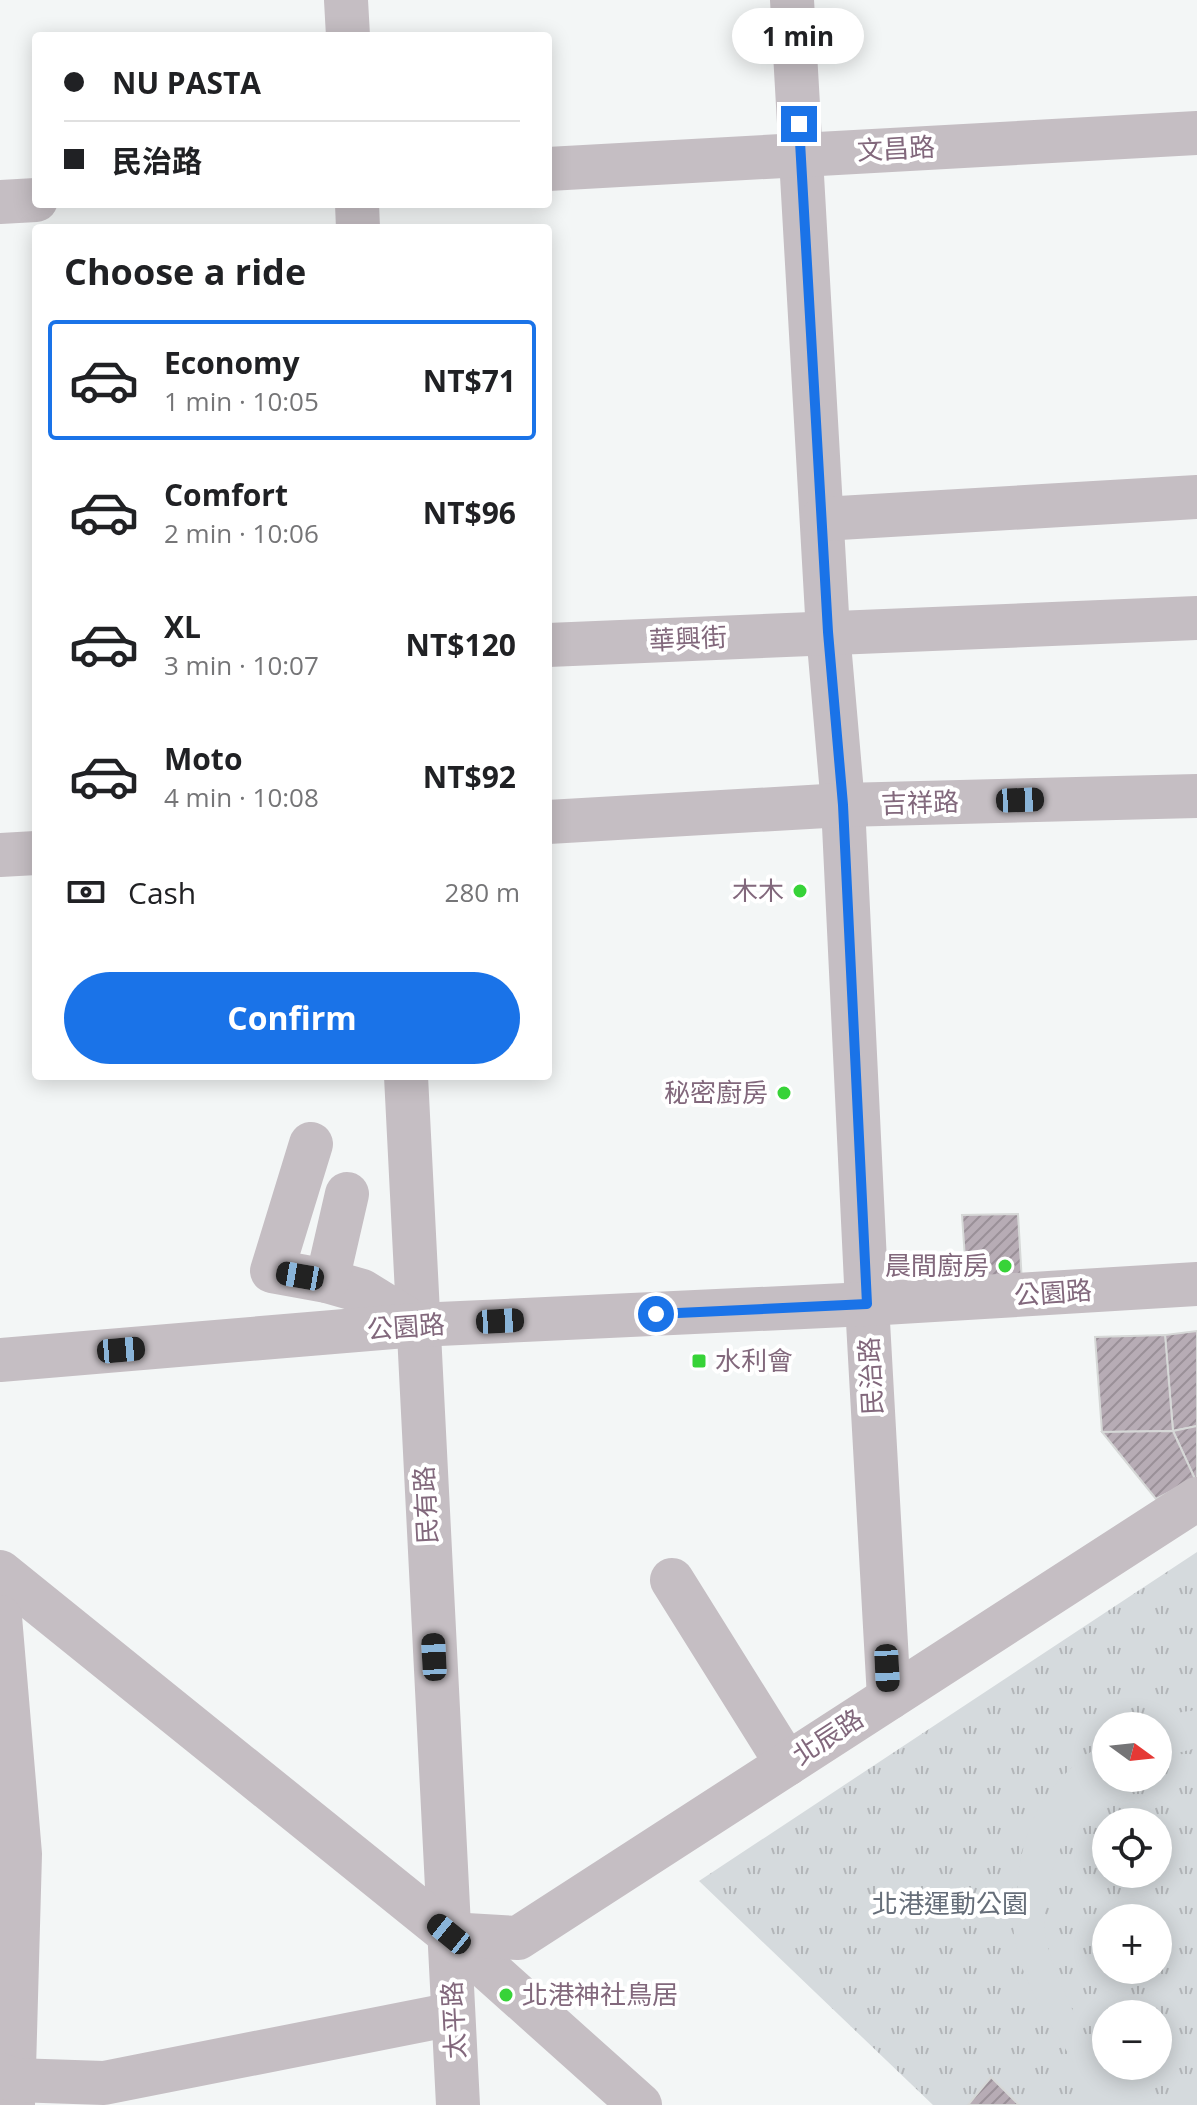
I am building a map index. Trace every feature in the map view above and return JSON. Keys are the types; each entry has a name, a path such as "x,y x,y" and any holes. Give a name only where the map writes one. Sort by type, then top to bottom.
{"street":[{"path":"346,0 348,32"},
{"name":"民治路","path":"792,0 828,632 843,805 889,1698"},
{"name":"文昌路","path":"552,169 1197,133"},
{"path":"0,202 32,200"},
{"path":"822,519 1197,497"},
{"name":"華興街","path":"552,645 1197,618"},
{"name":"吉祥路","path":"552,822 843,805 1197,796"},
{"path":"0,855 32,853"},
{"name":"民有路","path":"406,1080 449,1934"},
{"path":"311,1144 272,1271 362,1291 417,1325"},
{"path":"327,1281 347,1194"},
{"name":"公園路","path":"0,1360 417,1325 867,1304 1197,1284"},
{"name":"北辰路","path":"449,1934 518,1938 1197,1499"},
{"path":"0,1572 449,1934 640,2105"},
{"path":"672,1580 787,1764"},
{"path":"0,1617 20,1854 9,2087 104,2083 453,2014"},
{"name":"太平路","path":"449,1934 458,2105"}],"green space":[{"name":"北港運動公園","path":"1197,1552 1197,2105 933,2105 699,1881"},
{"path":"1197,1710 1197,1748 1172,1754 1172,1715"},
{"path":"1092,1751 1092,1792 1099,1792 1073,1824 1054,1866 1045,1911 1048,1946 1060,1983 1092,2046 1092,2080 1117,2080 1157,2105 1114,2105 1090,2087 1045,2016 1016,1948 1014,1918 1020,1866 1032,1822 1053,1787"}],"building":[{"path":"1018,1214 1022,1283 967,1288 962,1215"},
{"path":"1197,1331 1197,1426 1173,1431 1165,1335"},
{"path":"1165,1335 1173,1431 1102,1432 1095,1337"},
{"path":"1197,1426 1197,1478 1195,1479 1173,1431"},
{"path":"1173,1431 1195,1479 1156,1499 1102,1432"},
{"path":"991,2077 1019,2105 968,2105"}],"place":[{"name":"木木","path":"800,891"},
{"name":"秘密廚房","path":"784,1093"},
{"name":"晨間廚房","path":"1005,1266"},
{"name":"水利會","path":"699,1361"},
{"name":"北港神社鳥居","path":"506,1995"}],"route":[{"path":"656,1314 867,1304 843,805 828,632 799,124"}]}
